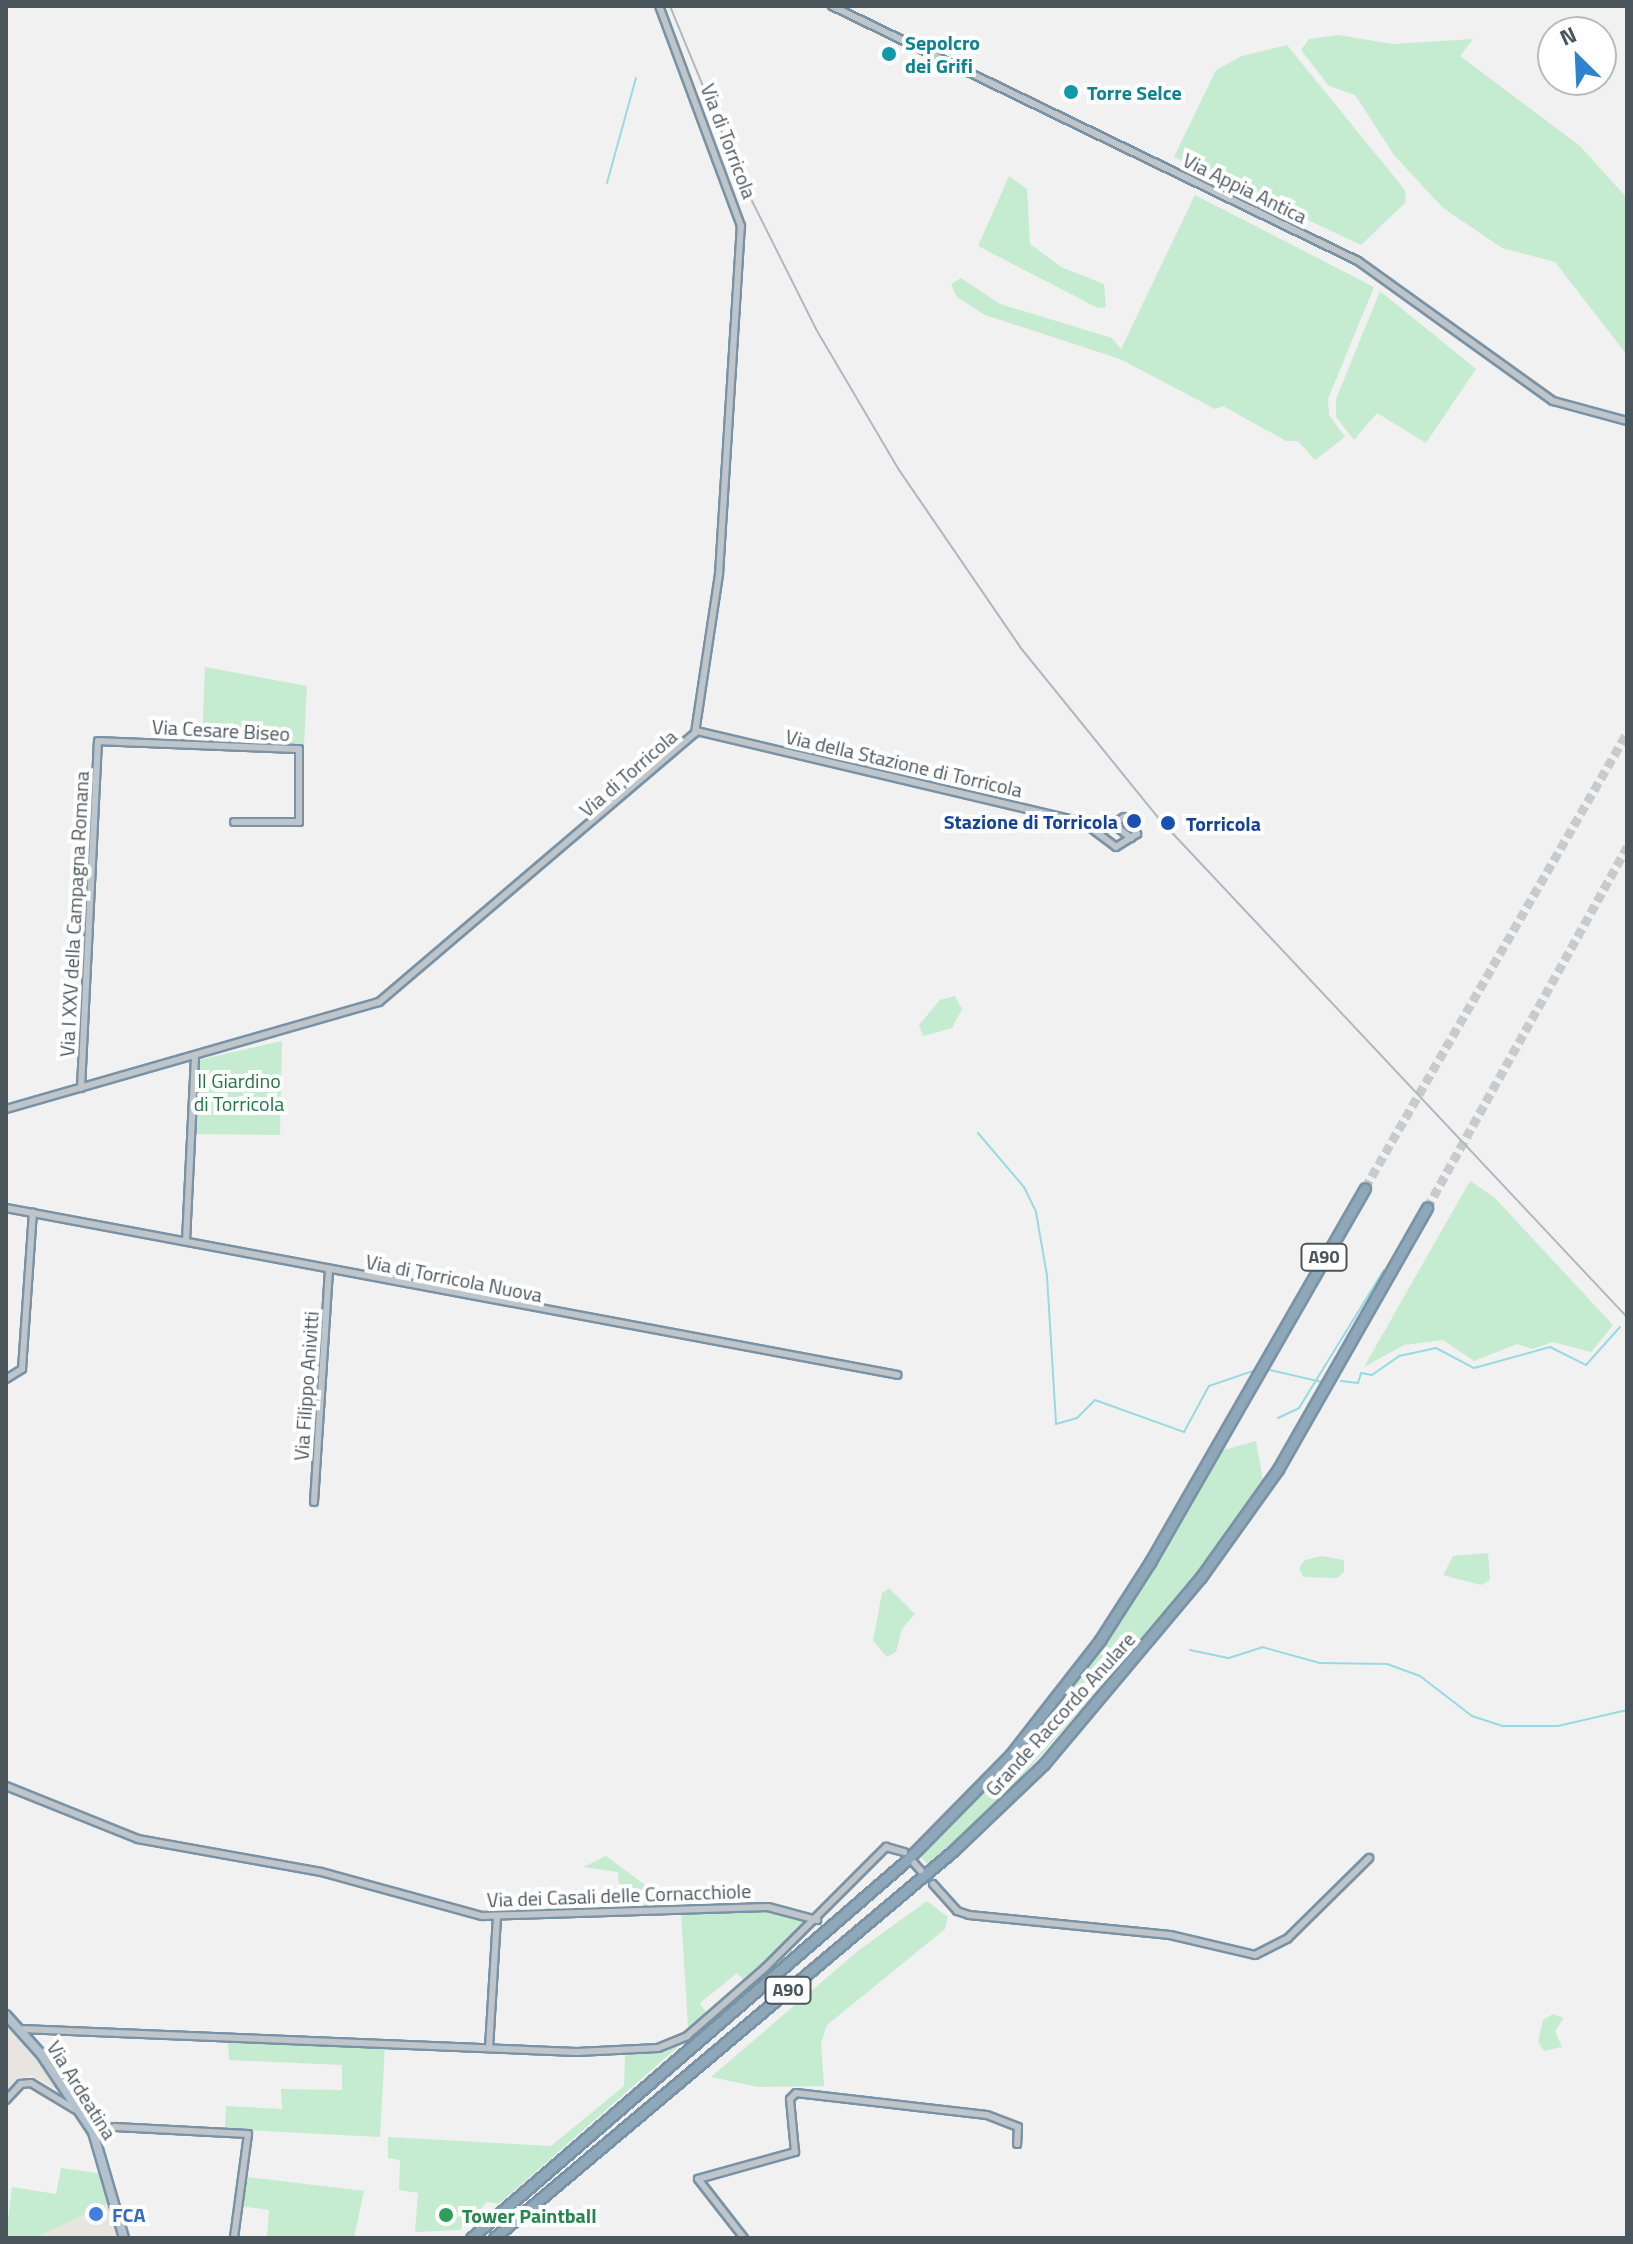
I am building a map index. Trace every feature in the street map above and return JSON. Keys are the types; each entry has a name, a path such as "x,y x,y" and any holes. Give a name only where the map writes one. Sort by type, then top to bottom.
{"highway":[{"name":"Grande Raccordo Anulare","path":"471,2238 898,1868 1035,1726 1150,1562 1365,1188"},
{"name":"Grande Raccordo Anulare","path":"494,2238 953,1851 1044,1764 1171,1615 1278,1469 1427,1208"}],"main road":[{"name":"Via Ardeatina","path":"6,2015 21,2029 93,2132 124,2238"}],"street":[{"name":"Via di Torricola","path":"6,1109 383,1000 697,731 719,574 741,223 659,6"},
{"name":"Via Appia Antica","path":"832,6 1358,261 1544,396 1627,421"},
{"name":"Via della Stazione di Torricola","path":"697,731 1102,831 1116,847 1131,838"},
{"name":"Via Cesare Biseo","path":"98,741 299,749 299,822 234,822"},
{"name":"Via I XXV della Campagna Romana","path":"81,1088 98,741"},
{"path":"1102,831 1113,824 1124,817 1137,834 1131,838 1113,824"},
{"path":"186,1241 195,1056"},
{"name":"Via di Torricola Nuova","path":"6,1208 329,1271 898,1375"},
{"path":"6,1379 22,1369 33,1212"},
{"name":"Via Filippo Anivitti","path":"314,1502 329,1271"},
{"name":"Via dei Casali delle Cornacchiole","path":"6,1786 138,1839 321,1872 497,1918 768,1907 817,1920"},
{"path":"21,2029 610,2052 672,2044 817,1920 886,1847 904,1852"},
{"path":"933,1884 957,1911 969,1915 1170,1935 1255,1955 1288,1938 1369,1858"},
{"path":"914,1863 923,1873"},
{"path":"489,2048 497,1918"},
{"path":"6,2100 19,2085 31,2083 82,2114"},
{"path":"744,2238 698,2179 795,2152 790,2102 796,2093 987,2115 1018,2127 1017,2144"},
{"path":"93,2132 115,2127 248,2134 234,2238"}],"shaded area":[{"path":"6,2021 32,2049 64,2094 30,2075 6,2094"},
{"name":"FCA","path":"113,2201 120,2238 34,2238 49,2226"}],"green space":[{"path":"1338,35 1393,44 1473,39 1460,56 1580,146 1627,198 1627,355 1555,262 1502,248 1443,208 1394,155 1355,95 1329,86 1301,50 1309,39"},
{"path":"1287,45 1405,190 1406,202 1361,245 1174,157 1216,70 1242,56"},
{"path":"1009,176 1027,189 1030,244 1061,267 1104,284 1106,307 1098,308 978,246"},
{"path":"1195,195 1374,287 1328,399 1329,415 1345,437 1315,460 1298,441 1286,441 1223,406 1215,409 1120,359 985,315 957,297 951,284 961,278 1000,304 1112,338 1121,349"},
{"path":"1380,291 1476,369 1426,443 1377,413 1354,440 1336,417 1336,399"},
{"path":"205,667 307,686 304,746 202,741"},
{"path":"955,996 962,1009 952,1028 923,1036 919,1025 940,1000"},
{"name":"Il Giardino di Torricola","path":"282,1041 280,1135 194,1134 198,1060"},
{"path":"1470,1181 1494,1197 1613,1325 1591,1352 1553,1342 1532,1349 1517,1344 1474,1361 1443,1340 1404,1345 1364,1367"},
{"path":"1256,1441 1263,1480 1176,1601 1011,1789 928,1865 920,1856 993,1782 1091,1662 1220,1451"},
{"path":"1488,1553 1490,1580 1481,1585 1443,1575 1453,1556"},
{"path":"1322,1556 1344,1560 1344,1572 1337,1578 1303,1577 1299,1568 1305,1560"},
{"path":"889,1588 915,1614 902,1629 896,1652 887,1657 873,1641 882,1593"},
{"path":"606,1856 661,1897 662,1906 621,1906 618,1872 583,1867"},
{"path":"927,1901 948,1917 945,1929 827,2025 821,2044 824,2086 758,2087 711,2077 859,1950"},
{"path":"770,1909 812,1921 743,1979 737,1973 700,2003 706,2012 688,2027 681,1914"},
{"path":"1553,2014 1564,2018 1555,2031 1562,2047 1544,2051 1538,2042 1543,2020"},
{"path":"228,2039 385,2046 380,2137 225,2129 226,2106 282,2109 281,2089 342,2090 342,2065 229,2060"},
{"path":"681,2044 499,2204 487,2202 460,2230 415,2232 418,2193 399,2190 400,2160 388,2158 388,2137 551,2146 624,2086 625,2056"},
{"path":"61,2168 97,2173 108,2182 113,2201 34,2238 6,2237 12,2187 56,2194"},
{"path":"247,2177 364,2191 354,2238 267,2236 269,2210 241,2206"}],"waterway":[{"path":"607,183 636,78"},
{"path":"978,1133 1024,1187 1036,1212 1047,1276 1056,1424 1077,1418 1095,1400 1184,1432 1209,1386 1253,1371"},
{"path":"1278,1418 1299,1408 1384,1270"},
{"path":"1341,1381 1358,1383 1361,1373 1372,1375 1399,1356 1436,1348 1474,1368 1550,1347 1586,1365 1620,1327"},
{"path":"1270,1370 1322,1382"},
{"path":"1190,1650 1229,1658 1262,1647 1320,1663 1387,1664 1420,1676 1472,1716 1503,1726 1558,1726 1627,1710"}],"tunnel":[{"path":"1365,1188 1627,733"},
{"path":"1427,1208 1627,847"}],"railway":[{"path":"670,6 742,181 816,329 899,470 1020,647 1161,821 1627,1317"}],"place":[{"name":"Sepolcro dei Grifi","path":"889,54"},
{"name":"Torre Selce","path":"1071,92"},
{"name":"Stazione di Torricola","path":"1134,821"},
{"name":"Torricola","path":"1168,823"},
{"name":"FCA","path":"96,2214"},
{"name":"Tower Paintball","path":"446,2215"}]}
